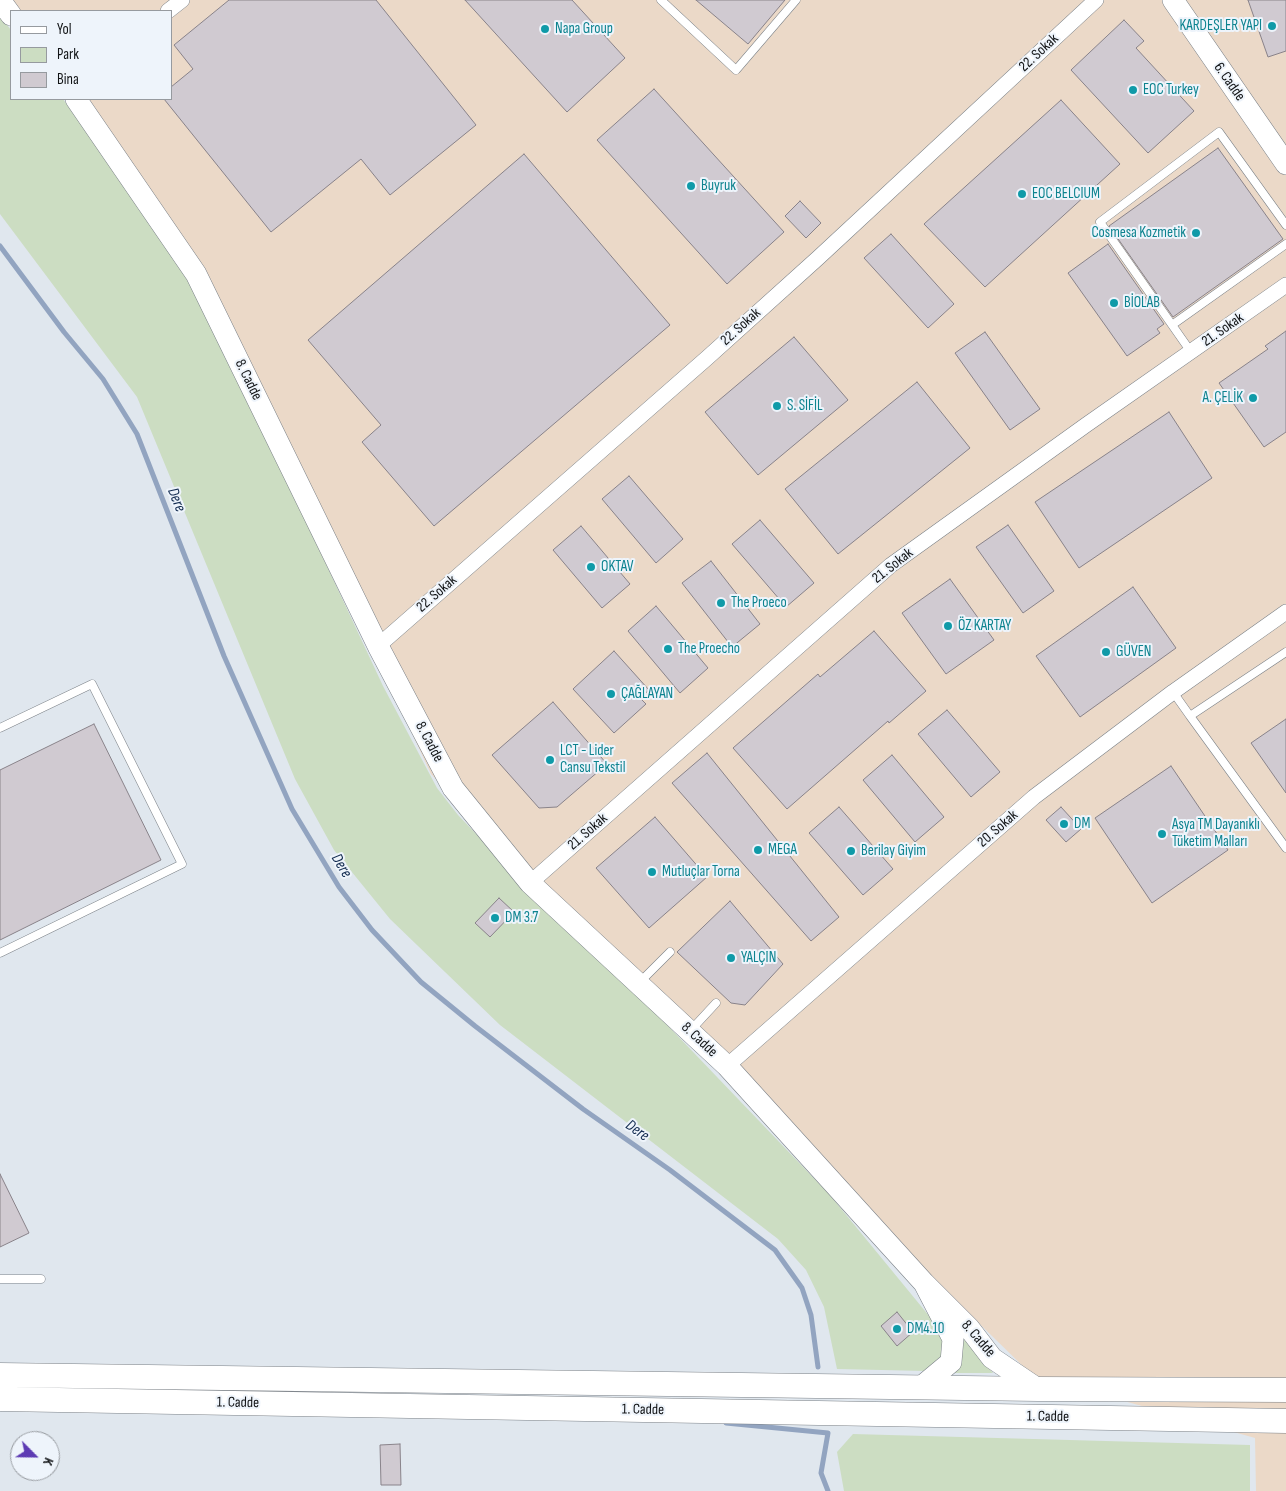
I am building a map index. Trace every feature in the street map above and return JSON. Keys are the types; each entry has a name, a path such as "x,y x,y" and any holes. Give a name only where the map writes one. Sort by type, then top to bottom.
{"main road":[{"name":"1. Cadde","path":"0,1375 1038,1389 1286,1390"},
{"name":"1. Cadde","path":"0,1399 1286,1422"}],"street":[{"path":"0,0 10,14"},
{"path":"169,10 182,0"},
{"name":"22. Sokak","path":"378,646 707,358 818,258 1096,0"},
{"name":"6. Cadde","path":"1173,0 1286,164"},
{"name":"8. Cadde","path":"77,100 196,274 378,646 452,788 530,883 727,1066 924,1283 969,1328 992,1358 1038,1389"},
{"name":"21. Sokak","path":"530,883 891,566 1078,431 1286,285"},
{"name":"20. Sokak","path":"727,1066 1034,797 1173,692 1286,612"},
{"name":"8. Cadde","path":"921,1387 951,1362 953,1339 924,1283"}],"lane":[{"path":"661,0 736,70 796,0"},
{"path":"1191,352 1100,222 1219,132 1286,225"},
{"path":"1172,326 1286,244"},
{"path":"1190,716 1286,652"},
{"path":"0,728 92,684 182,864 0,953"},
{"path":"1173,692 1286,848"},
{"path":"638,984 670,952"},
{"path":"690,1032 716,1003"},
{"path":"0,1279 41,1279"}],"shaded area":[{"path":"0,0 1286,0 1286,1491 1256,1491 1255,1438 1032,1375 717,1068 431,774 196,271 68,100 172,100 172,10 10,10 10,26 0,13"}],"green space":[{"path":"0,16 10,29 10,100 64,100 191,275 383,686 437,788 458,815 505,864 606,961 829,1194 939,1328 944,1337 944,1352 937,1362 926,1371 837,1369 824,1307 806,1270 778,1239 500,1025 390,919 334,850 295,779 137,397 0,214"},
{"path":"962,1333 993,1373 952,1373"},
{"path":"853,1434 1250,1445 1250,1491 844,1491 837,1452"}],"building":[{"path":"229,0 376,0 476,125 390,195 361,159 271,232 165,100 172,100 172,86 193,69 174,45"},
{"name":"Napa Group","path":"465,0 572,0 625,58 567,112"},
{"path":"696,0 785,0 748,44"},
{"name":"KARDEŞLER YAPI","path":"1248,0 1286,0 1286,51 1268,57"},
{"name":"EOC Turkey","path":"1124,20 1144,41 1136,48 1194,111 1148,153 1071,70"},
{"name":"Buyruk","path":"654,89 784,232 727,284 597,140"},
{"name":"EOC BELCIUM","path":"1061,100 1120,164 985,287 924,224"},
{"name":"Cosmesa Kozmetik","path":"1218,148 1283,239 1173,317 1109,226"},
{"path":"524,154 670,325 434,526 362,442 381,425 308,340"},
{"path":"800,201 821,223 806,238 785,216"},
{"path":"891,234 954,304 928,328 864,258"},
{"name":"BİOLAB","path":"1108,244 1164,324 1157,329 1160,333 1127,356 1068,273"},
{"name":"A. ÇELİK","path":"1286,331 1286,432 1264,447 1219,383 1268,349 1265,346"},
{"path":"985,332 1040,409 1010,430 955,353"},
{"name":"S. SİFİL","path":"794,337 848,400 758,475 705,412"},
{"path":"917,382 970,448 838,554 785,489"},
{"path":"1169,412 1212,478 1079,568 1035,502"},
{"path":"629,476 683,539 656,563 602,499"},
{"path":"760,520 814,583 786,607 732,544"},
{"path":"1008,525 1054,591 1023,613 976,547"},
{"name":"OKTAV","path":"581,526 630,584 602,608 553,550"},
{"name":"The Proeco","path":"711,561 760,624 732,647 682,583"},
{"name":"ÖZ KARTAY","path":"950,579 994,640 946,674 902,613"},
{"name":"GÜVEN","path":"1133,587 1176,648 1080,717 1036,656"},
{"name":"The Proecho","path":"656,606 708,668 680,693 628,631"},
{"path":"874,631 926,691 889,723 888,721 787,809 733,748 818,674 820,677"},
{"name":"ÇAĞLAYAN","path":"614,651 649,690 640,698 646,704 614,733 573,689"},
{"name":"LCT - Lider Cansu Tekstil","path":"553,702 607,764 557,807 539,808 492,755"},
{"path":"947,710 1000,772 971,797 918,734"},
{"path":"1286,719 1286,793 1251,743"},
{"path":"94,724 161,860 0,940 0,770"},
{"name":"MEGA","path":"707,753 839,917 811,941 672,783"},
{"path":"892,755 944,817 915,842 863,780"},
{"name":"Asya TM Dayanıklı Tüketim Malları","path":"1171,766 1228,850 1152,903 1095,818"},
{"name":"Berilay Giyim","path":"839,807 893,869 863,895 809,833"},
{"name":"DM","path":"1061,807 1081,829 1066,842 1046,820"},
{"name":"Mutluçlar Torna","path":"655,817 707,877 649,928 596,868"},
{"name":"DM 3.7","path":"499,898 514,912 490,937 475,923"},
{"name":"YALÇIN","path":"730,901 783,964 745,1005 731,1003 677,952"},
{"path":"0,1174 29,1233 0,1247"},
{"name":"DM4.10","path":"897,1312 913,1332 897,1346 881,1326"},
{"path":"400,1444 401,1485 381,1485 380,1445"}],"waterway":[{"name":"Dere","path":"0,246 64,332 103,379 137,434 224,656 292,809 339,887 372,930 421,982 583,1109 670,1170 775,1250 802,1288 811,1315 818,1367"},
{"path":"726,1423 828,1433 821,1473 828,1491"}],"place":[{"name":"KARDEŞLER YAPI","path":"1272,26"},
{"name":"Napa Group","path":"545,29"},
{"name":"EOC Turkey","path":"1133,90"},
{"name":"Buyruk","path":"691,186"},
{"name":"EOC BELCIUM","path":"1022,194"},
{"name":"Cosmesa Kozmetik","path":"1196,233"},
{"name":"BİOLAB","path":"1114,303"},
{"name":"A. ÇELİK","path":"1253,398"},
{"name":"S. SİFİL","path":"777,406"},
{"name":"OKTAV","path":"591,567"},
{"name":"The Proeco","path":"721,603"},
{"name":"ÖZ KARTAY","path":"948,626"},
{"name":"The Proecho","path":"668,649"},
{"name":"GÜVEN","path":"1106,652"},
{"name":"ÇAĞLAYAN","path":"611,694"},
{"name":"LCT - Lider Cansu Tekstil","path":"550,760"},
{"name":"DM","path":"1064,824"},
{"name":"Asya TM Dayanıklı Tüketim Malları","path":"1162,834"},
{"name":"MEGA","path":"758,850"},
{"name":"Berilay Giyim","path":"851,851"},
{"name":"Mutluçlar Torna","path":"652,872"},
{"name":"DM 3.7","path":"495,918"},
{"name":"YALÇIN","path":"731,958"},
{"name":"DM4.10","path":"897,1329"}]}
